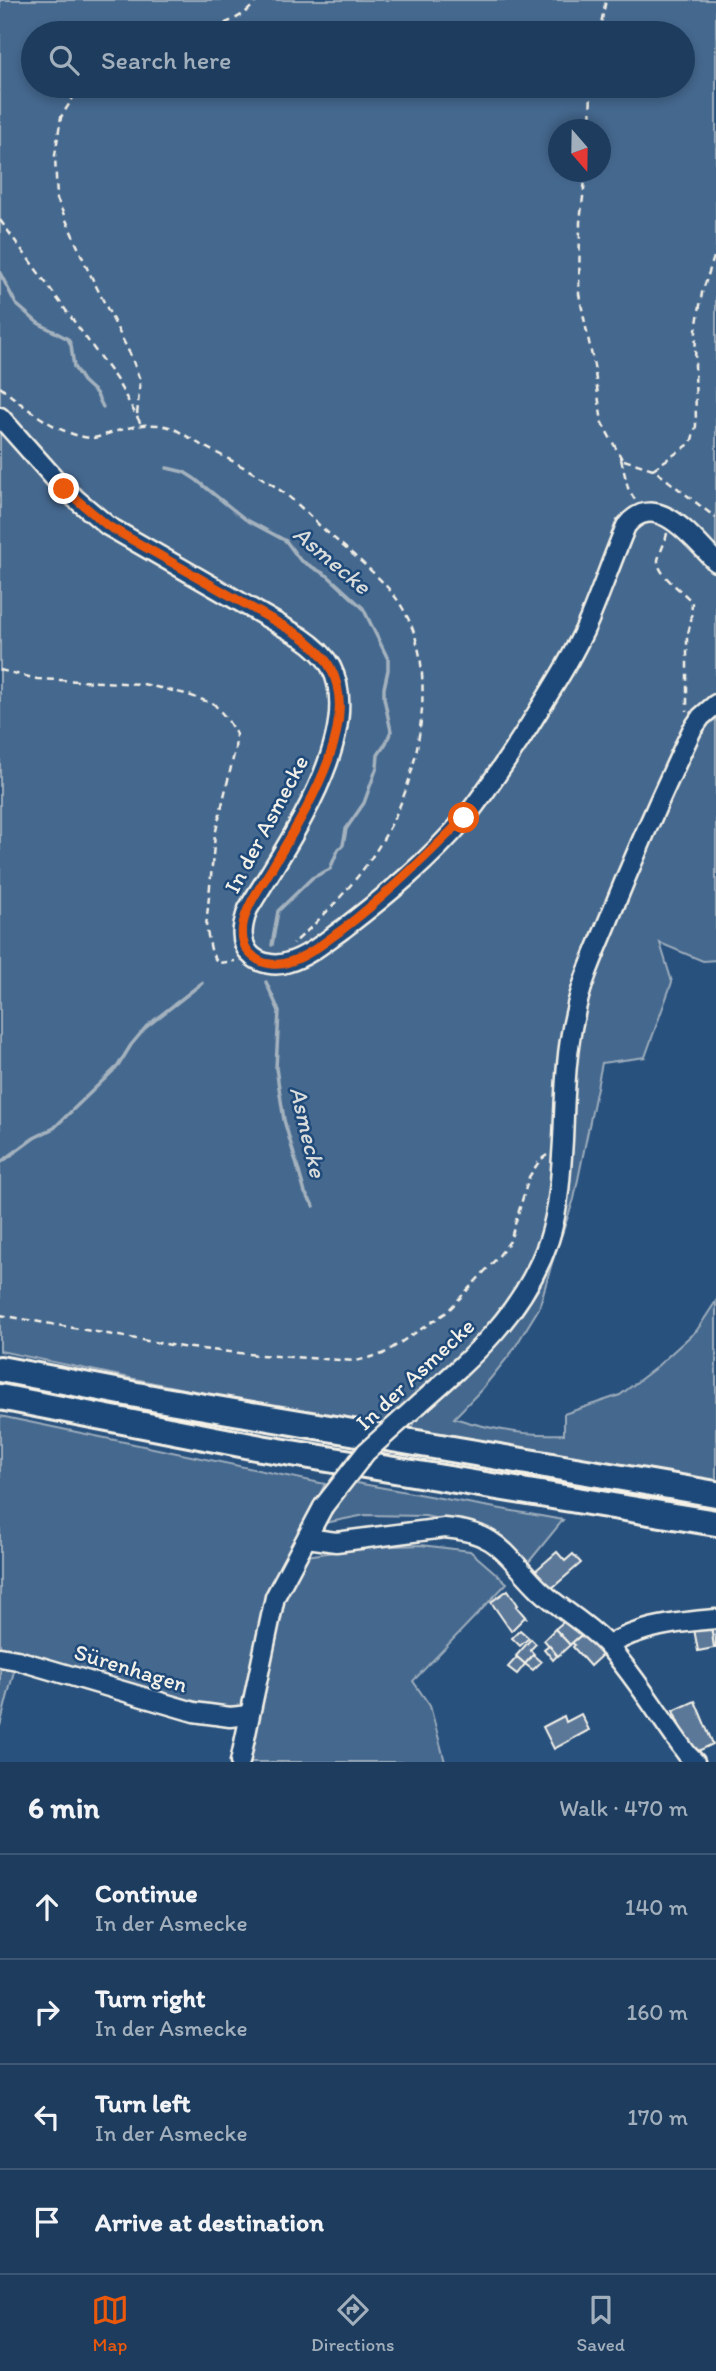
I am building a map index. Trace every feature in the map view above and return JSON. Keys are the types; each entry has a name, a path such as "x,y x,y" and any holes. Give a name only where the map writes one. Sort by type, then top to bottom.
{"highway":[{"path":"0,1369 158,1399 716,1493"},
{"path":"0,1397 261,1448 716,1523"}],"street":[{"name":"In der Asmecke","path":"0,417 64,489 108,526 301,636 332,668 338,691 333,746 311,802 248,909 242,931 246,949 251,956"},
{"path":"251,956 265,963 280,964 299,958 318,947 394,888 464,818 509,757 555,684 588,621 626,526 639,513 654,511 670,520 716,562"},
{"name":"In der Asmecke","path":"240,1762 275,1597 323,1507 366,1452 468,1362 501,1327 530,1280 549,1239 559,1189 568,1054 583,982 692,730 701,717 716,704"},
{"path":"307,1538 336,1542 444,1528 475,1533 499,1546 540,1590 608,1646 695,1762"},
{"path":"608,1646 629,1634 716,1619"},
{"name":"Sürenhagen","path":"0,1657 41,1666 194,1712 230,1717 249,1715"}],"path":[{"path":"231,21 252,8 257,0"},
{"path":"602,21 606,0"},
{"path":"73,98 61,117 55,155 57,199 140,380 137,416"},
{"path":"590,119 591,98"},
{"path":"585,182 580,222 579,294 603,423 623,461 621,459 628,488 639,513"},
{"path":"0,220 116,379 141,424 93,439 64,430 40,418 0,387"},
{"path":"653,469 691,443 696,426 696,330 702,293 716,251"},
{"path":"621,459 653,469 716,518"},
{"path":"670,520 658,560 667,579 692,602 686,659 687,716 692,730"},
{"path":"0,670 37,680 143,684 215,704 236,734 215,835 206,927 212,954 218,963 251,956"},
{"path":"0,1315 182,1348 356,1361 383,1354 447,1312 498,1257 510,1241 529,1177 540,1160 563,1142"}],"shaded area":[{"path":"0,0 716,0 716,960 703,961 660,943 672,982 645,1057 602,1063 574,1199 539,1308 512,1352 454,1418 509,1431 564,1434 564,1414 620,1395 697,1330 716,1301 716,1483 361,1426 0,1351"},
{"path":"0,1416 325,1484 270,1597 245,1707 195,1708 0,1654"},
{"path":"351,1482 563,1520 528,1563 490,1530 425,1516 365,1515 325,1523"},
{"path":"421,1545 470,1551 507,1583 413,1681 430,1706 445,1762 243,1762 280,1599 300,1557 368,1547"},
{"path":"0,1661 16,1663 0,1726"}],"building":[{"path":"557,1552 565,1561 573,1554 581,1563 551,1589 535,1571"},
{"path":"508,1590 527,1619 525,1617 511,1631 491,1602"},
{"path":"567,1619 581,1635 570,1645 555,1629"},
{"path":"716,1625 716,1648 714,1648 711,1626"},
{"path":"711,1626 714,1648 698,1651 694,1629"},
{"path":"555,1629 570,1645 558,1656 544,1640"},
{"path":"520,1630 529,1638 520,1646 512,1638"},
{"path":"584,1633 603,1654 590,1666 572,1643"},
{"path":"531,1639 536,1644 530,1650 534,1654 525,1664 516,1656"},
{"path":"549,1645 557,1656 553,1660 544,1649"},
{"path":"533,1655 541,1662 533,1670 525,1664"},
{"path":"517,1657 525,1664 517,1674 508,1667"},
{"path":"695,1701 713,1744 692,1754 673,1711"},
{"path":"581,1714 589,1730 554,1749 543,1727 564,1716 566,1722"}],"waterway":[{"name":"Asmecke","path":"0,273 16,304 38,323 68,339 74,367 83,381 96,393 103,407"},
{"name":"Asmecke","path":"167,468 184,472 195,479 245,519 286,541 300,560 328,576 363,608 388,659 384,698 391,731 378,755 377,767 364,803 346,829 343,845 330,869 312,878 278,911 272,945"},
{"name":"Asmecke","path":"266,982 279,1011 276,1068 284,1120 305,1193 314,1206"},
{"path":"0,1163 34,1138 54,1128 118,1066 146,1027 202,983"}],"route":[{"path":"64,489 108,526 301,636 332,668 338,691 337,726 333,746 311,802 248,909 242,931 246,949 251,956 265,963 280,964 299,958 318,947 394,888 464,818"}]}
